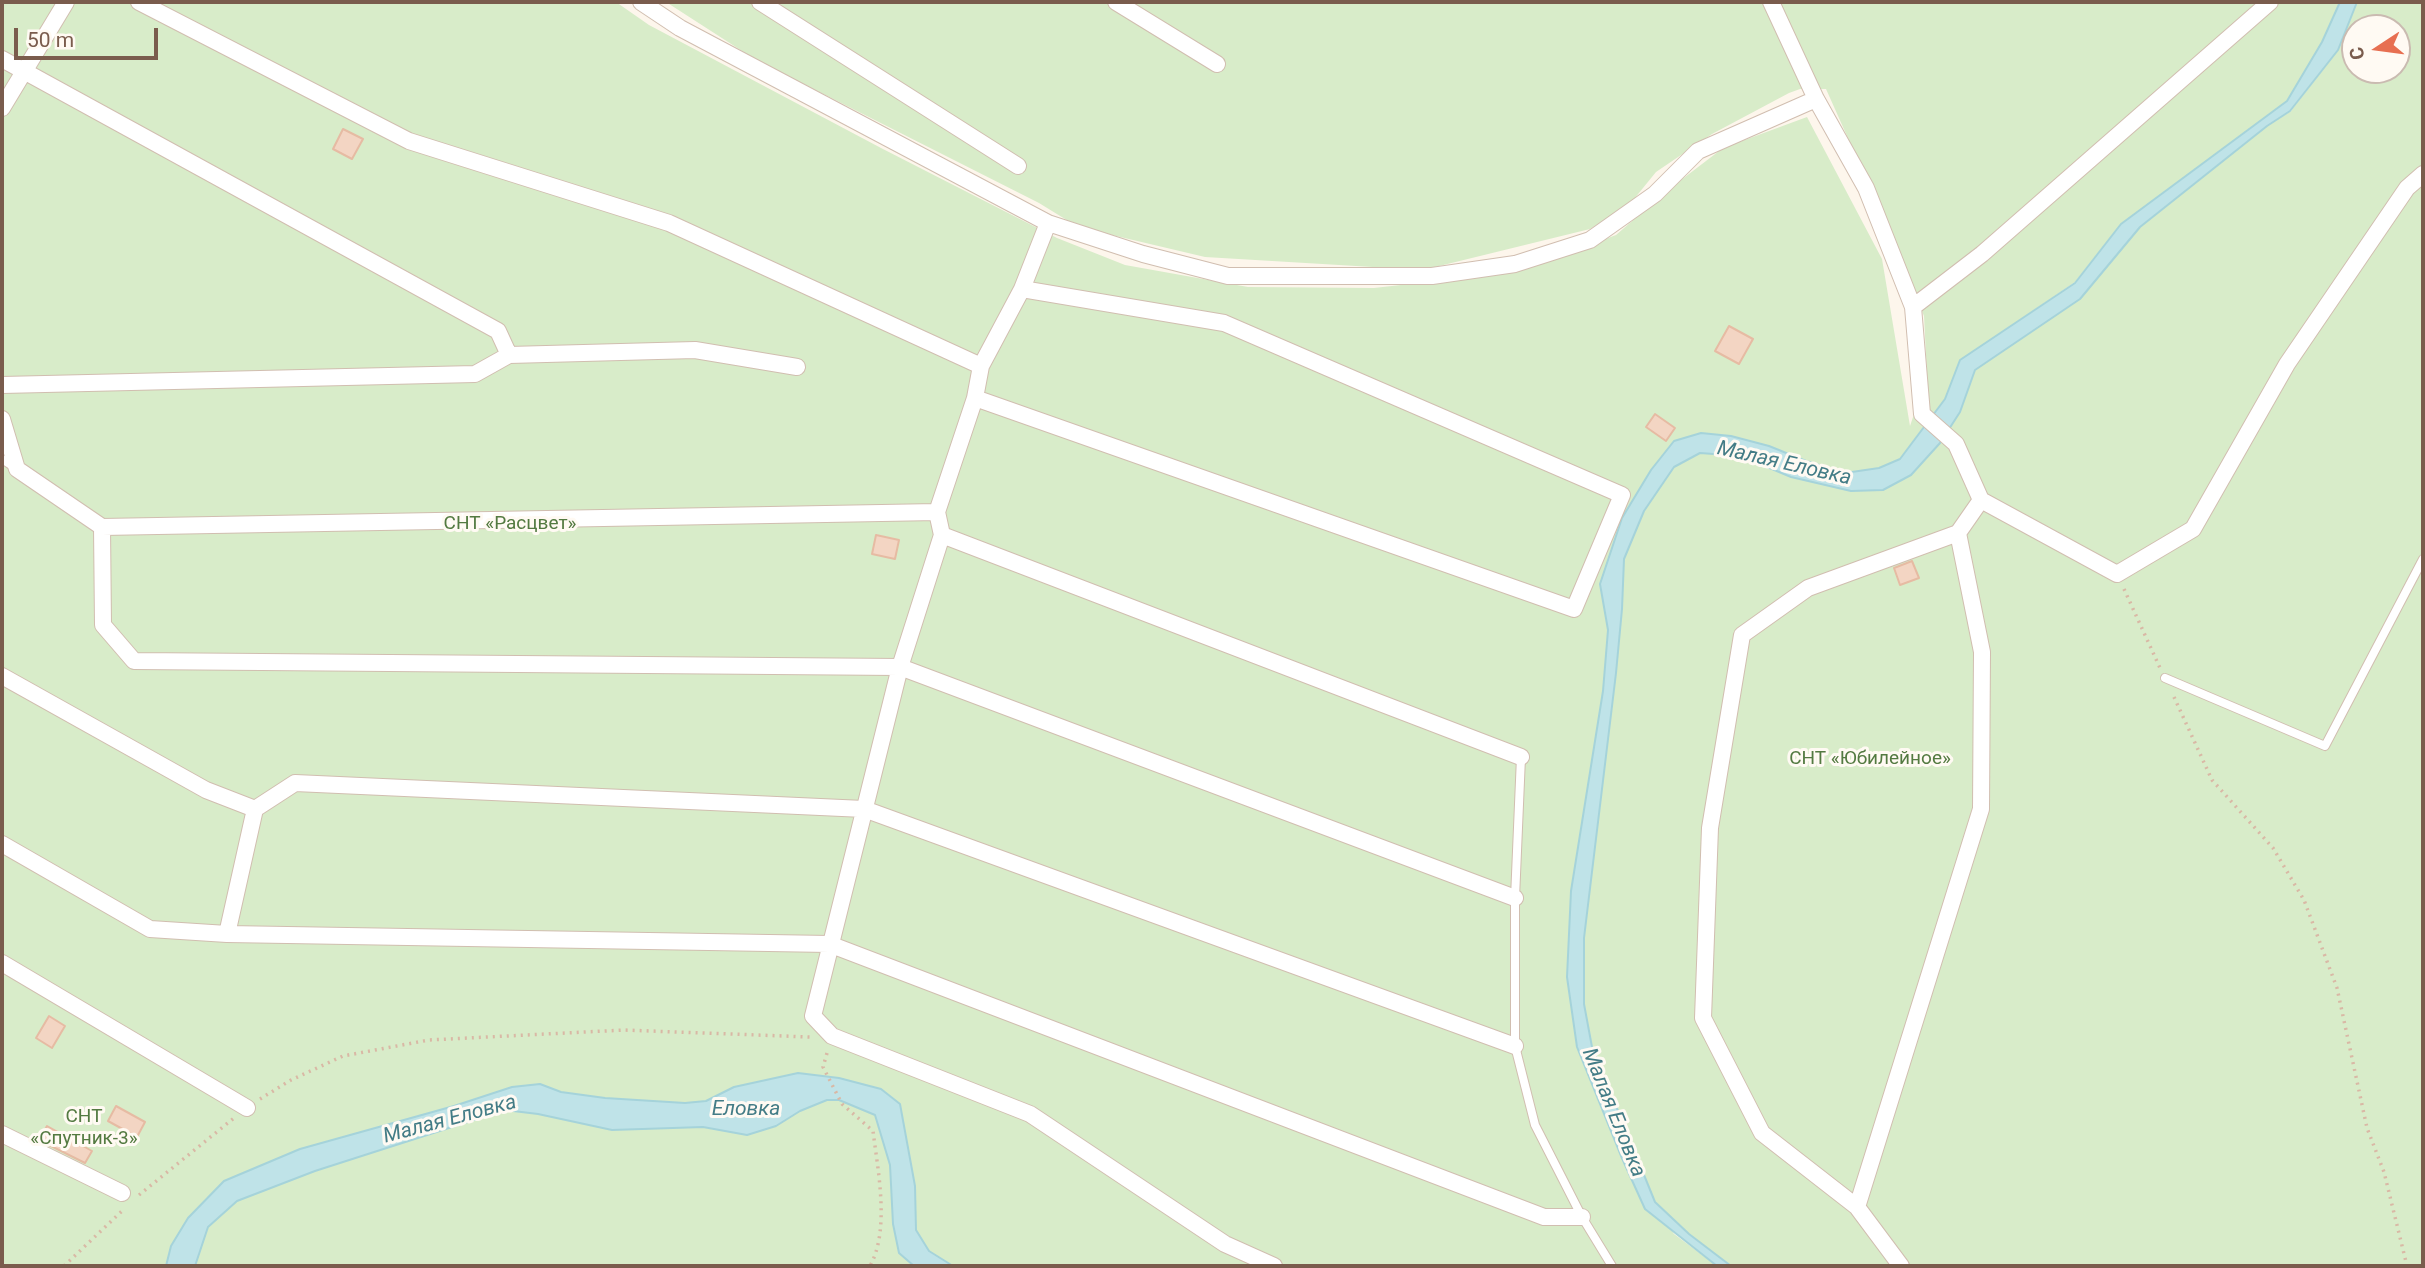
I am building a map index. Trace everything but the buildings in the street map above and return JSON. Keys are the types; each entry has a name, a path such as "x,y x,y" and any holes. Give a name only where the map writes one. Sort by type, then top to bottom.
{"street":[{"path":"2,107 66,2"},
{"path":"139,2 409,141 669,223 981,366"},
{"path":"641,2 680,28 1048,223 1143,254 1228,276 1432,276 1516,264 1590,240 1655,194 1698,151 1816,99"},
{"path":"760,2 1018,166"},
{"path":"1116,2 1217,64"},
{"path":"1771,2 1816,99 1866,188 1913,307 1922,414 1956,444 1981,500 2117,574 2193,529 2287,364 2407,188 2423,174"},
{"path":"1913,307 1982,254 2270,2"},
{"path":"2,60 498,331 509,355"},
{"path":"1048,223 1022,289 981,366 975,398 937,512 942,535 900,667 813,1016 832,1037 1030,1114 1225,1244 1274,1266"},
{"path":"975,398 1574,610 1622,495 1224,323 1022,289"},
{"path":"2,385 475,374 509,355 695,350 797,366"},
{"path":"2,419 17,469 102,527 937,512"},
{"path":"1901,1266 1857,1207 1762,1133 1703,1018 1710,828 1742,635 1808,587 1958,533 1981,500"},
{"path":"102,527 103,625 134,661 900,667 1515,898"},
{"path":"1857,1207 1982,809 1982,652 1958,533"},
{"path":"942,535 1521,757"},
{"path":"2,676 206,790 255,809"},
{"path":"227,933 255,809 295,783 864,808 1515,1046"},
{"path":"2,844 150,929 227,933 829,944 1544,1217 1582,1217"},
{"path":"2,963 247,1108"},
{"path":"2,1134 127,1200"}],"lane":[{"path":"2,459 17,469"},
{"path":"2165,678 2325,746 2423,559"},
{"path":"1521,757 1515,898 1515,1046 1535,1125 1582,1217 1612,1266"}],"path":[{"path":"2117,574 2213,780 2273,848 2304,900 2337,988 2367,1128 2384,1172 2407,1266"},
{"path":"64,1266 127,1200 247,1108 291,1080 343,1056 429,1040 624,1030 832,1037"},
{"path":"823,1067 842,1104 873,1131 882,1200 876,1255 870,1266"}],"green space":[{"name":"СНТ «Расцвет»","path":"2,2 616,2 649,25 1057,238 1125,265 1248,287 1374,288 1517,272 1616,235 1668,190 1723,148 1807,117 1882,259 1910,426 1927,375 1924,316 1826,89 1800,89 1789,93 1712,134 1656,172 1630,204 1590,229 1423,270 1205,257 1078,227 1039,203 756,60 666,2 2340,2 2322,42 2287,101 2121,224 2075,282 1961,360 1945,399 1900,459 1879,468 1845,473 1769,446 1731,436 1674,441 1600,584 1608,630 1603,691 1583,824 1567,977 1577,1047 1621,1156 1674,1234 1717,1266 953,1266 929,1251 916,1230 915,1186 900,1104 881,1089 839,1078 734,1087 706,1101 685,1103 605,1098 561,1092 540,1084 512,1087 300,1149 224,1181 171,1246 166,1266 2,1266"},
{"name":"СНТ «Юбилейное»","path":"2357,2 2423,2 2423,1266 1731,1266 1689,1234 1655,1202 1592,1047 1584,1004 1584,938 1616,673 1624,558 1644,511 1674,467 1700,453 1741,456 1791,477 1883,490 1960,412 1975,370 2080,299 2140,227 2267,126 2291,111 2341,42 2341,84 2411,84 2411,14 2352,14"},
{"path":"827,1100 839,1100 875,1114 890,1165 893,1224 899,1252 914,1266 195,1266 208,1227 237,1201 315,1171 505,1110 538,1114 612,1130 703,1127 747,1135 776,1126 800,1111"}],"water":[{"name":"Малая Еловка","path":"2340,2 2357,2 2352,14 2341,14 2341,42 2338,50 2290,111 2267,126 2140,227 2080,299 1975,370 1960,412 1940,443 1911,475 1883,490 1851,491 1791,477 1741,456 1700,453 1674,467 1644,511 1624,559 1616,673 1584,938 1584,1004 1592,1047 1655,1202 1689,1234 1731,1266 1717,1266 1645,1209 1577,1047 1567,977 1571,891 1603,691 1608,630 1600,584 1622,518 1651,470 1674,441 1701,433 1731,436 1769,446 1845,473 1879,468 1900,459 1945,399 1960,360 2075,283 2121,224 2287,101 2322,42"},
{"name":"Еловка","path":"798,1073 839,1078 881,1089 900,1104 915,1186 916,1230 929,1251 953,1266 914,1266 899,1253 893,1224 890,1165 875,1115 839,1100 827,1100 800,1111 776,1126 747,1135 703,1127 612,1130 538,1114 505,1110 315,1171 237,1201 208,1227 195,1266 166,1266 171,1246 188,1218 224,1181 300,1149 512,1087 540,1084 561,1092 605,1098 685,1103 706,1101 734,1087"}],"park label":[{"name":"СНТ «Спутник-3»","path":"84,1128"}]}
